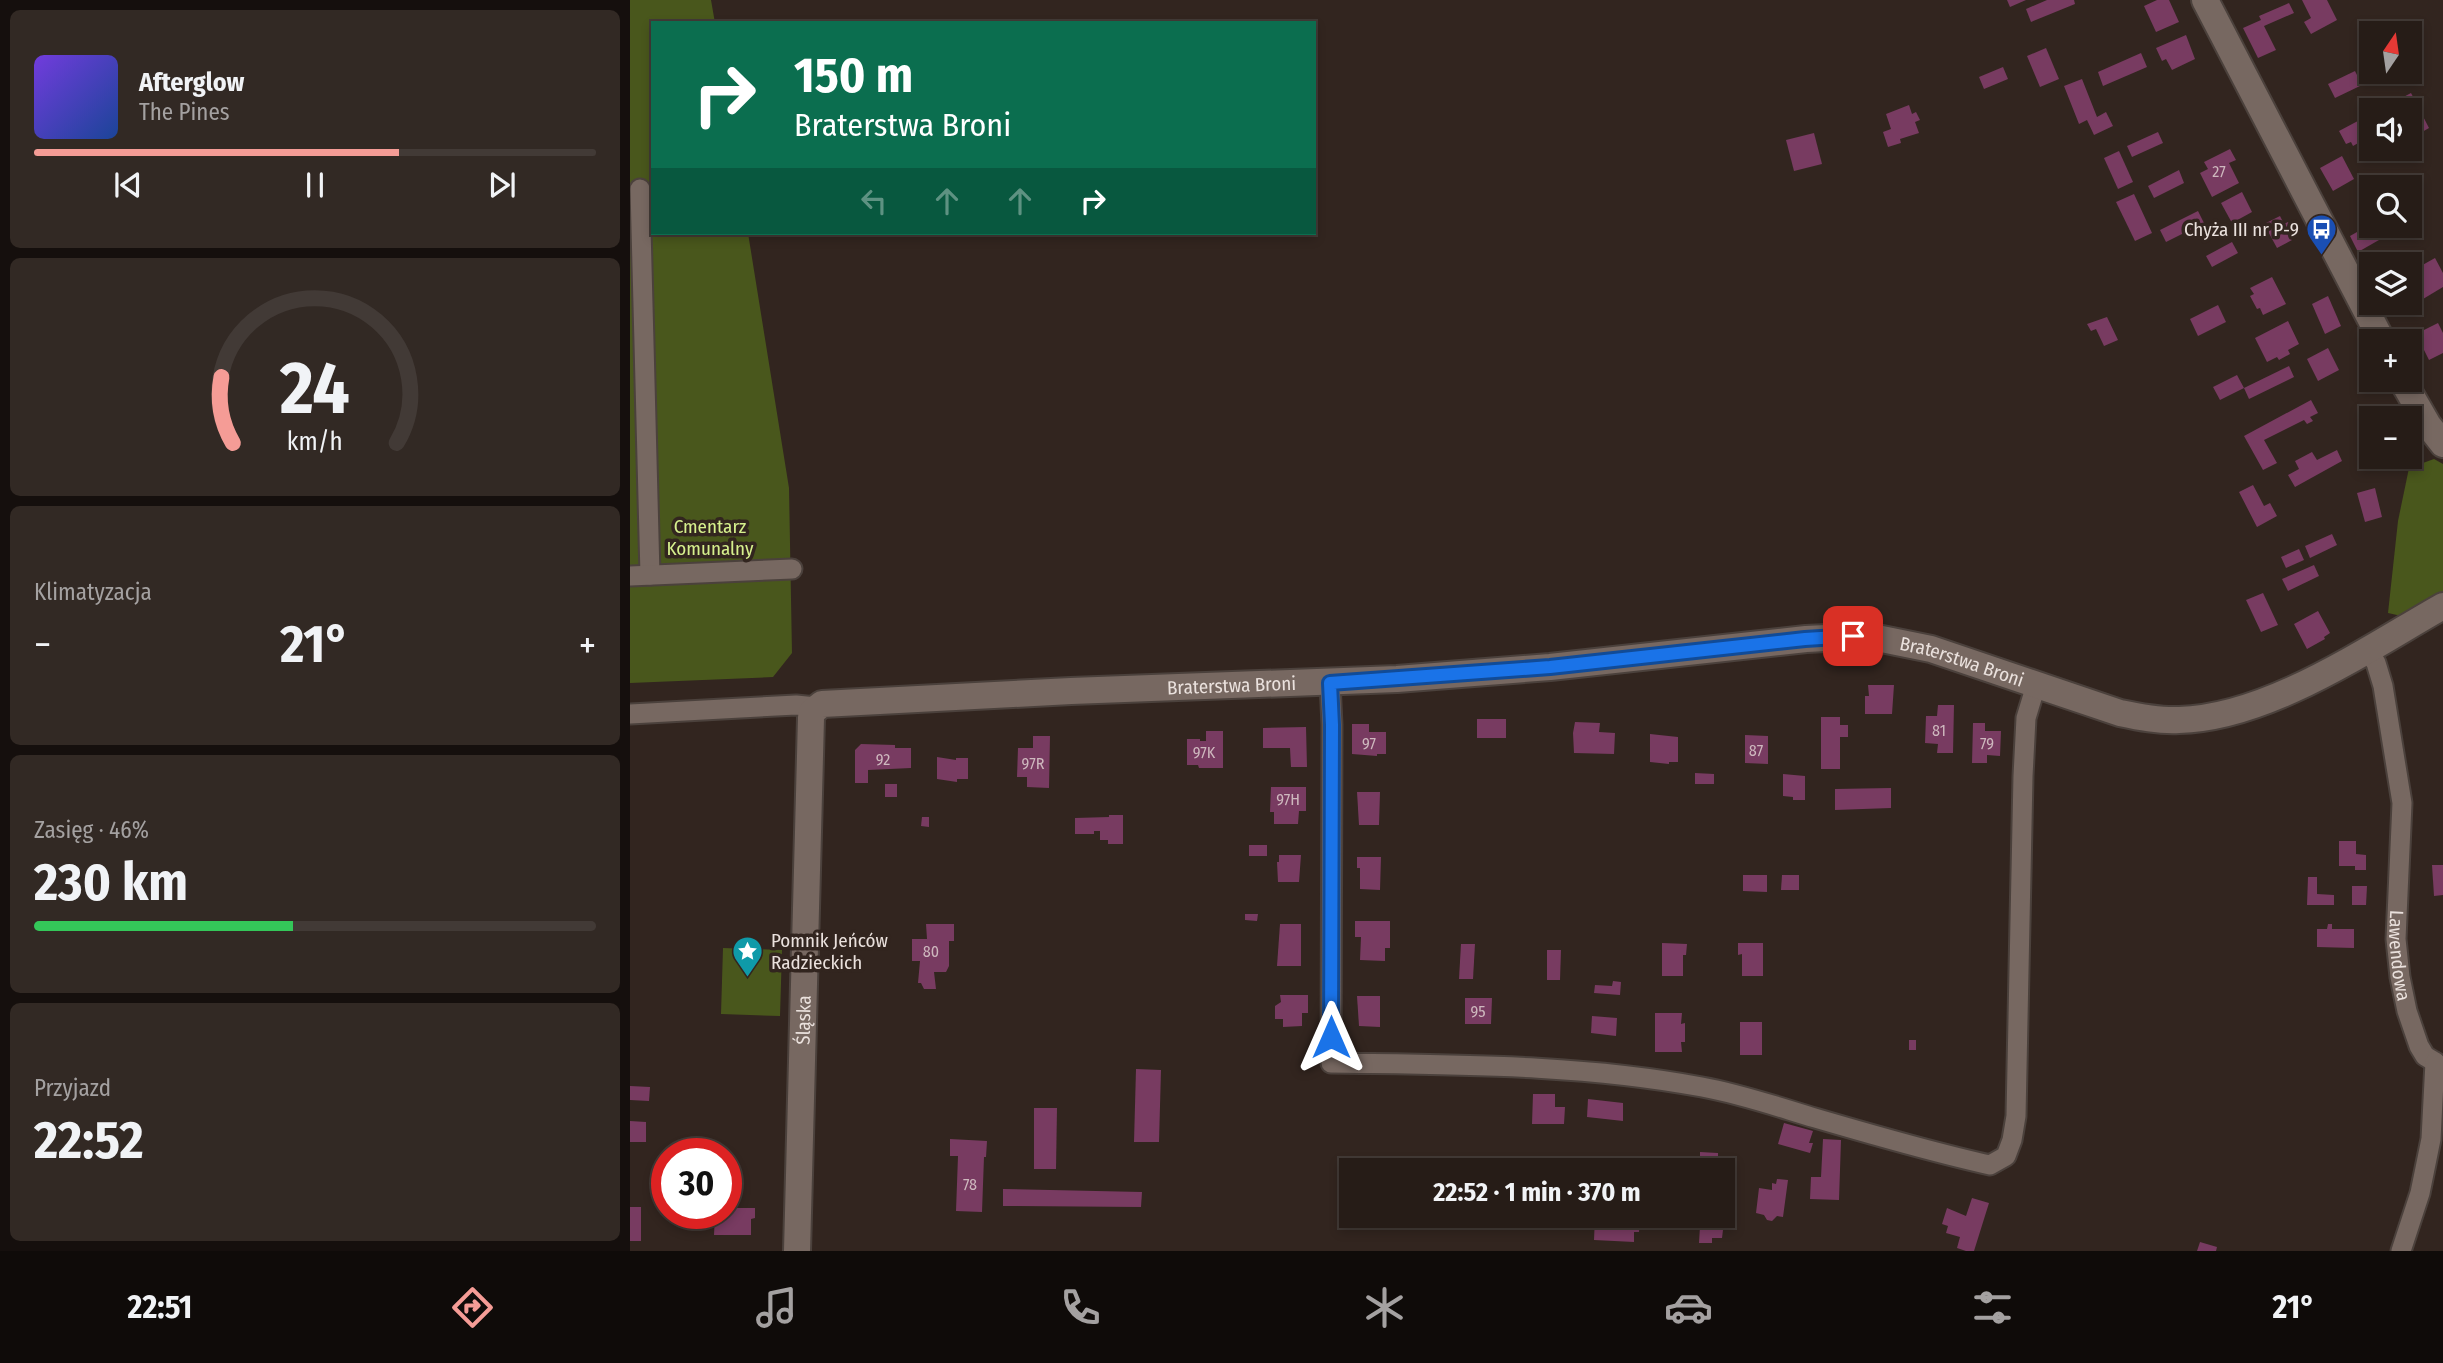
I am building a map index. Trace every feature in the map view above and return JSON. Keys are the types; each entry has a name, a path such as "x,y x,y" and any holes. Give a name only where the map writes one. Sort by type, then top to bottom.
{"street":[{"path":"2205,0 2376,329"},
{"path":"641,189 650,575"},
{"path":"2409,392 2428,425 2443,444"},
{"path":"630,576 792,569"},
{"name":"Braterstwa Broni","path":"630,714 796,705 816,707 829,703 941,697 1330,683 1550,667 1805,639 1867,636 1918,646 2135,716 2165,720 2195,719 2266,700 2318,676 2443,606"},
{"name":"Lawendowa","path":"2367,649 2384,686 2402,803 2396,939 2400,977 2407,1011 2419,1046 2425,1056 2439,1062 2431,1139 2420,1193 2401,1251"},
{"name":"Braterstwa Broni","path":"1330,683 1331,1063 1518,1066 1573,1070 1704,1087 1905,1144 1990,1165 2006,1156 2016,1116 2022,776 2026,718 2036,685"},
{"name":"Śląska","path":"797,1251 811,719 816,707"}],"green space":[{"name":"Cmentarz Komunalny","path":"630,0 711,0 715,21 651,21 651,235 748,235 789,488 792,653 773,677 630,683"},
{"path":"2434,459 2443,464 2443,596 2406,617 2388,613 2398,521 2409,469 2422,469 2422,463"},
{"path":"723,948 782,950 780,1016 721,1014"}],"building":[{"path":"2007,0 2026,0 2010,7"},
{"path":"2047,0 2074,0 2075,4 2031,22 2026,9"},
{"path":"2157,0 2169,0 2179,22 2156,32 2144,6"},
{"path":"2302,0 2327,0 2337,20 2311,34 2304,22 2311,18"},
{"path":"2289,3 2294,13 2264,26 2276,50 2258,58 2243,28 2261,20 2259,16"},
{"path":"2186,35 2195,59 2172,70 2166,59 2162,61 2156,48"},
{"path":"2046,48 2059,79 2040,87 2027,56"},
{"path":"2141,53 2147,67 2103,86 2098,72"},
{"path":"2003,67 2008,79 1984,89 1979,77"},
{"path":"2355,71 2359,84 2362,85 2335,98 2328,84"},
{"path":"2082,79 2097,117 2106,112 2113,126 2094,135 2087,120 2079,124 2064,86"},
{"path":"1909,105 1912,114 1916,112 1920,120 1915,122 1919,133 1900,139 1901,143 1888,147 1883,132 1891,129 1886,114"},
{"path":"2422,114 2429,128 2422,132"},
{"path":"2359,120 2359,143 2353,146 2351,142 2346,144 2339,131"},
{"path":"2158,132 2163,143 2132,157 2127,146"},
{"path":"1814,133 1822,164 1794,171 1786,140"},
{"path":"2230,149 2236,160 2229,163 2239,183 2212,197 2200,173 2208,169 2204,162"},
{"path":"2119,151 2133,182 2118,189 2104,158"},
{"path":"2342,156 2354,179 2333,191 2320,168"},
{"path":"2179,170 2184,183 2154,198 2148,186"},
{"path":"2242,192 2252,212 2232,223 2221,203"},
{"path":"2134,194 2152,233 2135,241 2116,202"},
{"path":"2198,211 2204,223 2166,242 2160,230"},
{"path":"2280,216 2284,224 2288,222 2291,227 2287,229 2292,240 2277,248 2264,224"},
{"path":"2359,231 2359,238 2382,238 2358,252 2350,236"},
{"path":"2232,242 2238,253 2212,267 2206,256"},
{"path":"2435,258 2443,273 2443,287 2422,300 2422,265"},
{"path":"2272,277 2286,304 2263,315 2250,296 2254,294 2250,288"},
{"path":"2328,296 2341,326 2325,334 2312,304"},
{"path":"2218,305 2226,322 2198,336 2190,319"},
{"path":"2107,317 2118,340 2104,346 2096,329 2091,331 2087,324"},
{"path":"2288,321 2299,344 2288,350 2290,354 2267,362 2255,338"},
{"path":"2438,323 2443,333 2443,353 2429,360 2422,346 2422,331"},
{"path":"2328,348 2339,370 2318,381 2307,359"},
{"path":"2289,366 2294,377 2249,399 2244,388"},
{"path":"2237,375 2244,388 2220,400 2213,387"},
{"path":"2311,400 2318,413 2310,417 2313,421 2307,424 2304,420 2264,440 2277,463 2263,470 2244,436"},
{"path":"2337,450 2342,461 2295,487 2288,475 2299,469 2295,461 2312,452 2317,460"},
{"path":"2253,485 2264,506 2270,503 2277,516 2257,527 2239,492"},
{"path":"2375,488 2382,517 2365,522 2357,493"},
{"path":"2332,534 2337,545 2310,558 2305,546"},
{"path":"2299,549 2304,560 2286,568 2281,557"},
{"path":"2314,565 2319,576 2288,591 2282,579"},
{"path":"2263,593 2278,625 2261,632 2246,600"},
{"path":"2318,611 2330,633 2307,649 2294,624"},
{"path":"1868,685 1894,685 1892,714 1865,714 1865,696 1869,696"},
{"path":"1938,705 1954,705 1953,753 1937,753 1938,744 1925,743 1926,716 1937,716"},
{"path":"1821,717 1840,717 1840,725 1848,725 1848,737 1840,737 1840,769 1821,769"},
{"path":"1477,719 1506,719 1506,738 1477,738"},
{"path":"1575,722 1600,723 1599,732 1615,733 1614,754 1574,753"},
{"path":"1973,723 1985,723 1985,731 2001,731 2000,756 1987,755 1987,763 1972,763"},
{"path":"1352,724 1369,724 1369,732 1386,732 1386,754 1352,754"},
{"path":"1306,727 1307,767 1291,767 1290,748 1263,748 1263,728"},
{"path":"1206,731 1223,731 1223,768 1187,765 1187,739 1206,741"},
{"path":"1650,734 1678,737 1678,762 1650,762"},
{"path":"1745,735 1768,736 1768,764 1745,763"},
{"path":"1033,736 1050,736 1049,788 1027,787 1027,777 1017,777 1018,748 1033,748"},
{"path":"861,744 911,748 911,768 868,770 868,783 855,783 855,750"},
{"path":"937,757 956,760 968,758 968,779 957,779 957,782 937,779"},
{"path":"1695,773 1714,774 1714,784 1695,784"},
{"path":"1783,774 1805,776 1805,800 1793,800 1793,797 1783,796"},
{"path":"885,784 897,784 897,797 885,797"},
{"path":"1271,787 1306,787 1306,811 1299,811 1298,824 1274,824 1274,812 1270,812"},
{"path":"1891,788 1891,808 1835,810 1835,789"},
{"path":"1357,792 1380,792 1379,825 1359,825"},
{"path":"1123,815 1123,844 1108,844 1108,840 1100,840 1100,831 1094,831 1094,834 1075,834 1075,818"},
{"path":"922,817 929,817 929,827 921,826"},
{"path":"2339,841 2356,841 2356,854 2366,855 2366,870 2355,870 2355,866 2339,866"},
{"path":"1249,845 1267,845 1267,856 1249,856"},
{"path":"1279,855 1301,855 1299,882 1278,882"},
{"path":"1357,857 1381,857 1380,890 1360,889"},
{"path":"2432,865 2443,865 2443,895 2434,896"},
{"path":"1743,875 1767,875 1767,892 1743,891"},
{"path":"1782,875 1799,875 1799,890 1781,890"},
{"path":"2308,877 2317,877 2317,894 2334,895 2334,905 2307,905"},
{"path":"2352,886 2367,886 2366,905 2352,905"},
{"path":"1245,914 1258,914 1257,921 1245,920"},
{"path":"1355,921 1390,921 1390,948 1385,948 1385,961 1360,960 1361,937 1355,937"},
{"path":"926,924 954,924 954,941 949,941 949,966 946,972 934,972 936,989 924,989 921,983 918,983 920,961 912,961 912,939 927,939"},
{"path":"1280,924 1301,924 1301,966 1277,966"},
{"path":"2328,924 2332,924 2332,929 2354,929 2354,948 2317,947 2317,929 2327,929"},
{"path":"1662,943 1687,944 1686,955 1683,955 1683,976 1662,976"},
{"path":"1738,943 1763,943 1763,976 1742,976 1742,954 1738,955"},
{"path":"1461,944 1475,944 1473,979 1459,979"},
{"path":"1547,950 1561,950 1560,980 1547,980"},
{"path":"1613,981 1621,982 1620,995 1594,993 1595,985 1612,986"},
{"path":"1280,995 1308,995 1308,1013 1302,1013 1302,1026 1283,1027 1283,1019 1275,1019 1275,1006 1281,1002"},
{"path":"1357,996 1380,996 1380,1027 1359,1026"},
{"path":"1465,998 1492,998 1491,1024 1465,1024"},
{"path":"1655,1013 1682,1013 1681,1024 1685,1023 1685,1042 1681,1042 1682,1052 1655,1052"},
{"path":"1592,1016 1617,1018 1616,1036 1591,1033"},
{"path":"1740,1022 1762,1022 1762,1055 1740,1055"},
{"path":"1909,1040 1916,1040 1916,1050 1909,1050"},
{"path":"1136,1069 1161,1070 1159,1142 1134,1142"},
{"path":"630,1086 650,1087 649,1101 630,1100"},
{"path":"1533,1094 1555,1094 1555,1107 1565,1107 1564,1124 1532,1124"},
{"path":"1588,1099 1623,1103 1623,1121 1587,1117"},
{"path":"1034,1108 1057,1108 1056,1169 1034,1169"},
{"path":"630,1121 646,1122 646,1142 630,1142"},
{"path":"1784,1123 1813,1131 1809,1143 1813,1143 1810,1153 1778,1144"},
{"path":"950,1139 987,1141 982,1212 956,1211 958,1156 950,1156"},
{"path":"1823,1139 1841,1140 1839,1200 1810,1199 1811,1177 1821,1177"},
{"path":"1700,1152 1718,1153 1718,1157 1731,1158 1684,1158 1700,1157"},
{"path":"1777,1179 1788,1180 1783,1217 1777,1216 1772,1221 1756,1213 1759,1188 1772,1190 1772,1183 1776,1184"},
{"path":"1003,1189 1142,1192 1141,1207 1003,1206"},
{"path":"1972,1198 1989,1203 1974,1251 1966,1251 1957,1248 1960,1237 1946,1233 1948,1226 1942,1224 1947,1208 1966,1216"},
{"path":"630,1207 641,1207 641,1241 630,1241"},
{"path":"742,1208 755,1208 755,1218 751,1219 751,1235 714,1235 714,1229 742,1229"},
{"path":"1594,1228 1639,1228 1639,1232 1634,1232 1634,1242 1594,1240"},
{"path":"1700,1228 1723,1228 1722,1238 1712,1238 1712,1243 1699,1243"},
{"path":"2200,1242 2217,1247 2216,1251 2197,1251"}],"place":[{"name":"Chyża III nr P-9","path":"2322,256"},
{"name":"Pomnik Jeńców Radzieckich","path":"748,978"}],"route":[{"path":"1331,1037 1330,683 1550,667 1853,636"}]}
